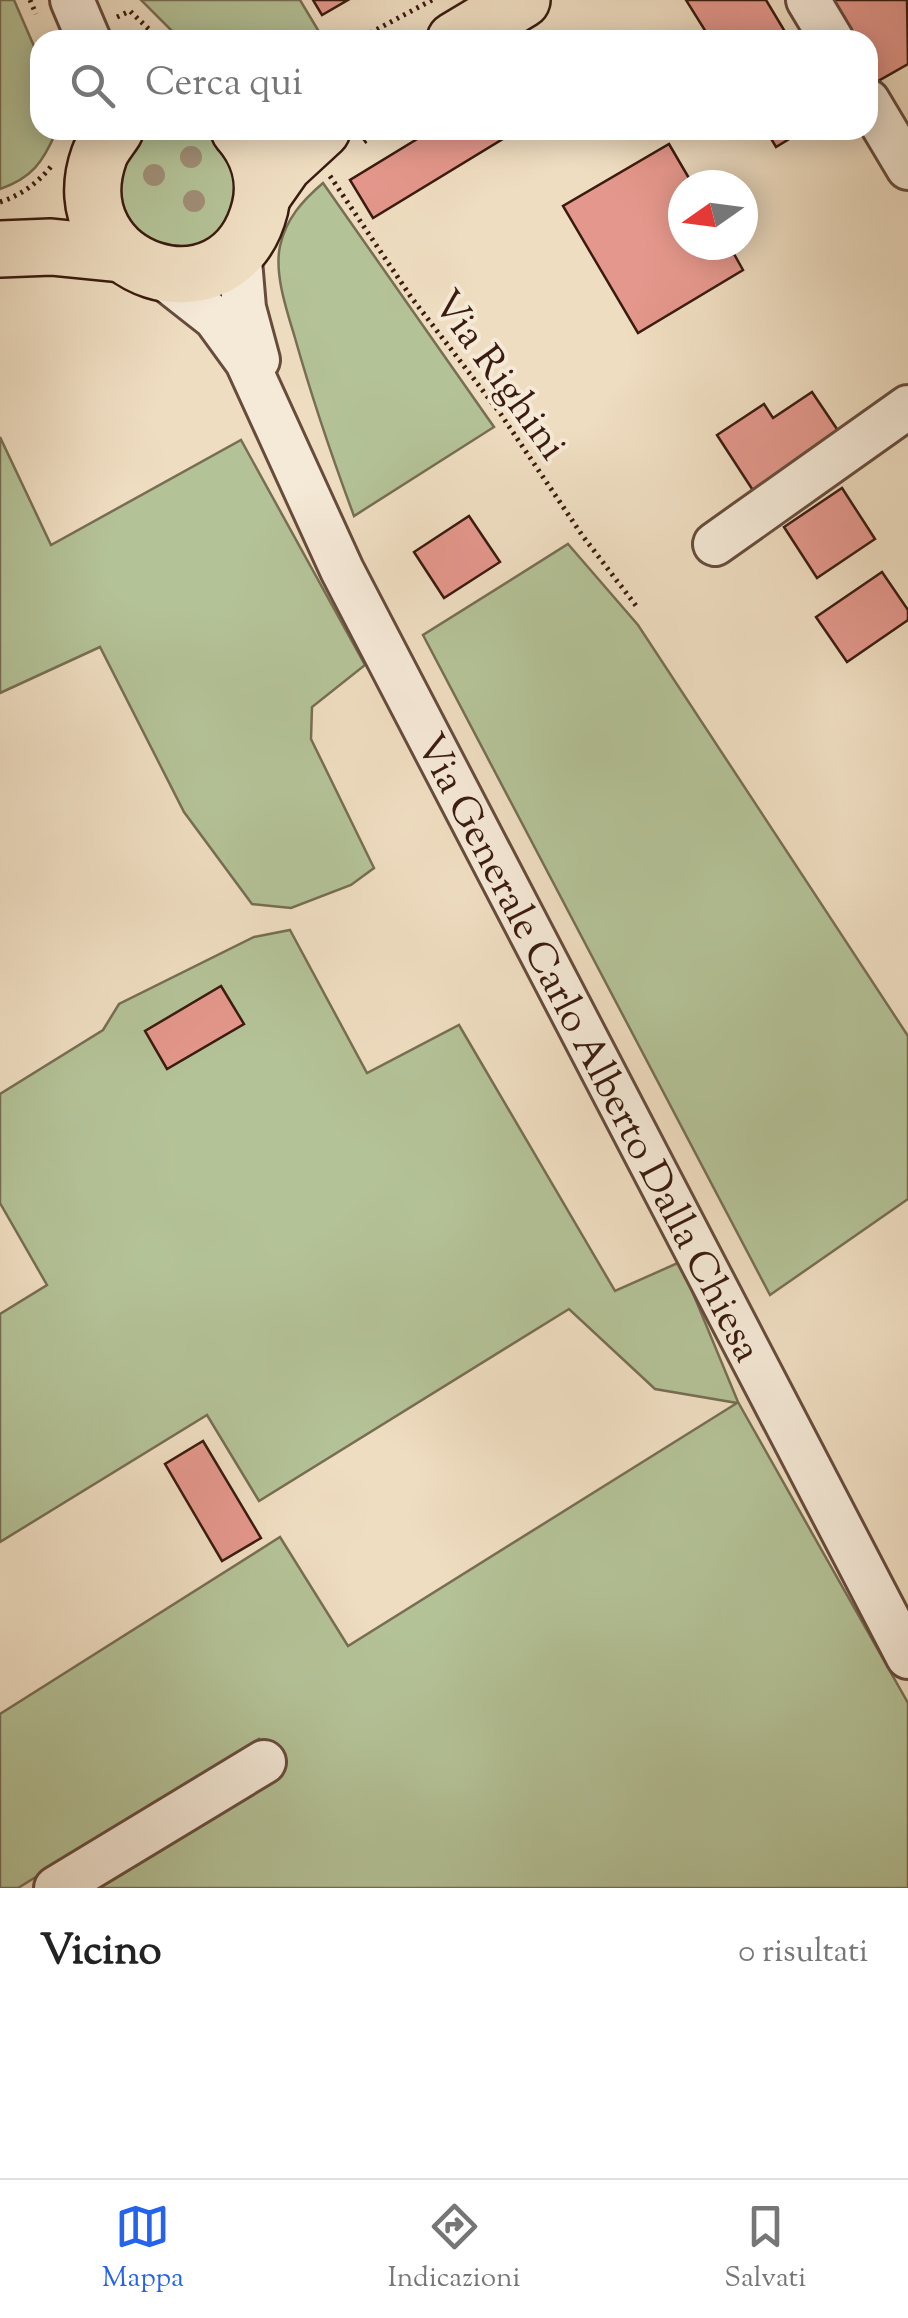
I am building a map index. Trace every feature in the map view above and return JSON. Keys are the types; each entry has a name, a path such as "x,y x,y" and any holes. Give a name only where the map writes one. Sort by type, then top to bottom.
{"main road":[{"path":"472,30 522,0"},
{"path":"247,140 261,168 264,195"},
{"path":"0,247 51,247 180,276 202,272 240,249 256,224 264,195 284,165 334,149"},
{"path":"0,247 40,234 93,152"},
{"path":"93,152 99,224 140,264"}],"street":[{"path":"808,0 826,30"},
{"path":"878,118 908,168"},
{"name":"Via Generale Carlo Alberto Dalla Chiesa","path":"240,249 244,308 279,432"},
{"name":"Via Generale Carlo Alberto Dalla Chiesa","path":"140,264 216,318 246,362 342,570 908,1657"},
{"path":"715,544 908,408"},
{"path":"56,1888 264,1762"}],"path":[{"path":"376,30 432,0"},
{"name":"Via Righini","path":"334,149 411,297 637,607"},
{"path":"0,202 93,152"}],"green space":[{"path":"0,0 14,0 30,37 30,140 52,140 35,168 0,189"},
{"path":"141,0 300,0 318,30 171,30"},
{"path":"129,140 222,140 246,208 190,258 121,230 115,155"},
{"path":"323,183 494,427 354,516 308,383 280,280 280,246 286,227"},
{"path":"0,437 51,545 241,440 365,665 312,707 311,739 374,868 351,885 291,908 252,904 184,812 100,647 0,693"},
{"path":"568,544 638,625 908,1036 908,1199 770,1295 423,635"},
{"path":"290,930 367,1073 459,1025 615,1291 680,1262 738,1402 908,1703 908,1888 75,1888 275,1758 259,1739 18,1888 0,1888 0,1714 280,1537 348,1646 737,1403 655,1389 569,1309 259,1501 207,1415 0,1542 0,1314 47,1285 0,1203 0,1094 103,1030 119,1004 254,937"}],"building":[{"path":"313,0 348,0 322,15"},
{"path":"686,0 766,0 784,30 705,30"},
{"path":"822,0 907,0 908,64 878,81 878,30 839,30"},
{"path":"416,140 501,140 373,218 350,180"},
{"path":"669,144 684,170 668,170 668,260 737,260 743,270 638,333 563,206"},
{"path":"812,392 843,438 756,495 717,435 764,404 773,418"},
{"path":"842,488 875,539 817,578 784,527"},
{"path":"469,516 500,562 444,598 414,552"},
{"path":"882,572 908,610 908,620 847,662 816,617"},
{"path":"221,986 244,1024 167,1069 145,1031"},
{"path":"203,1441 261,1538 222,1561 165,1464"}]}
